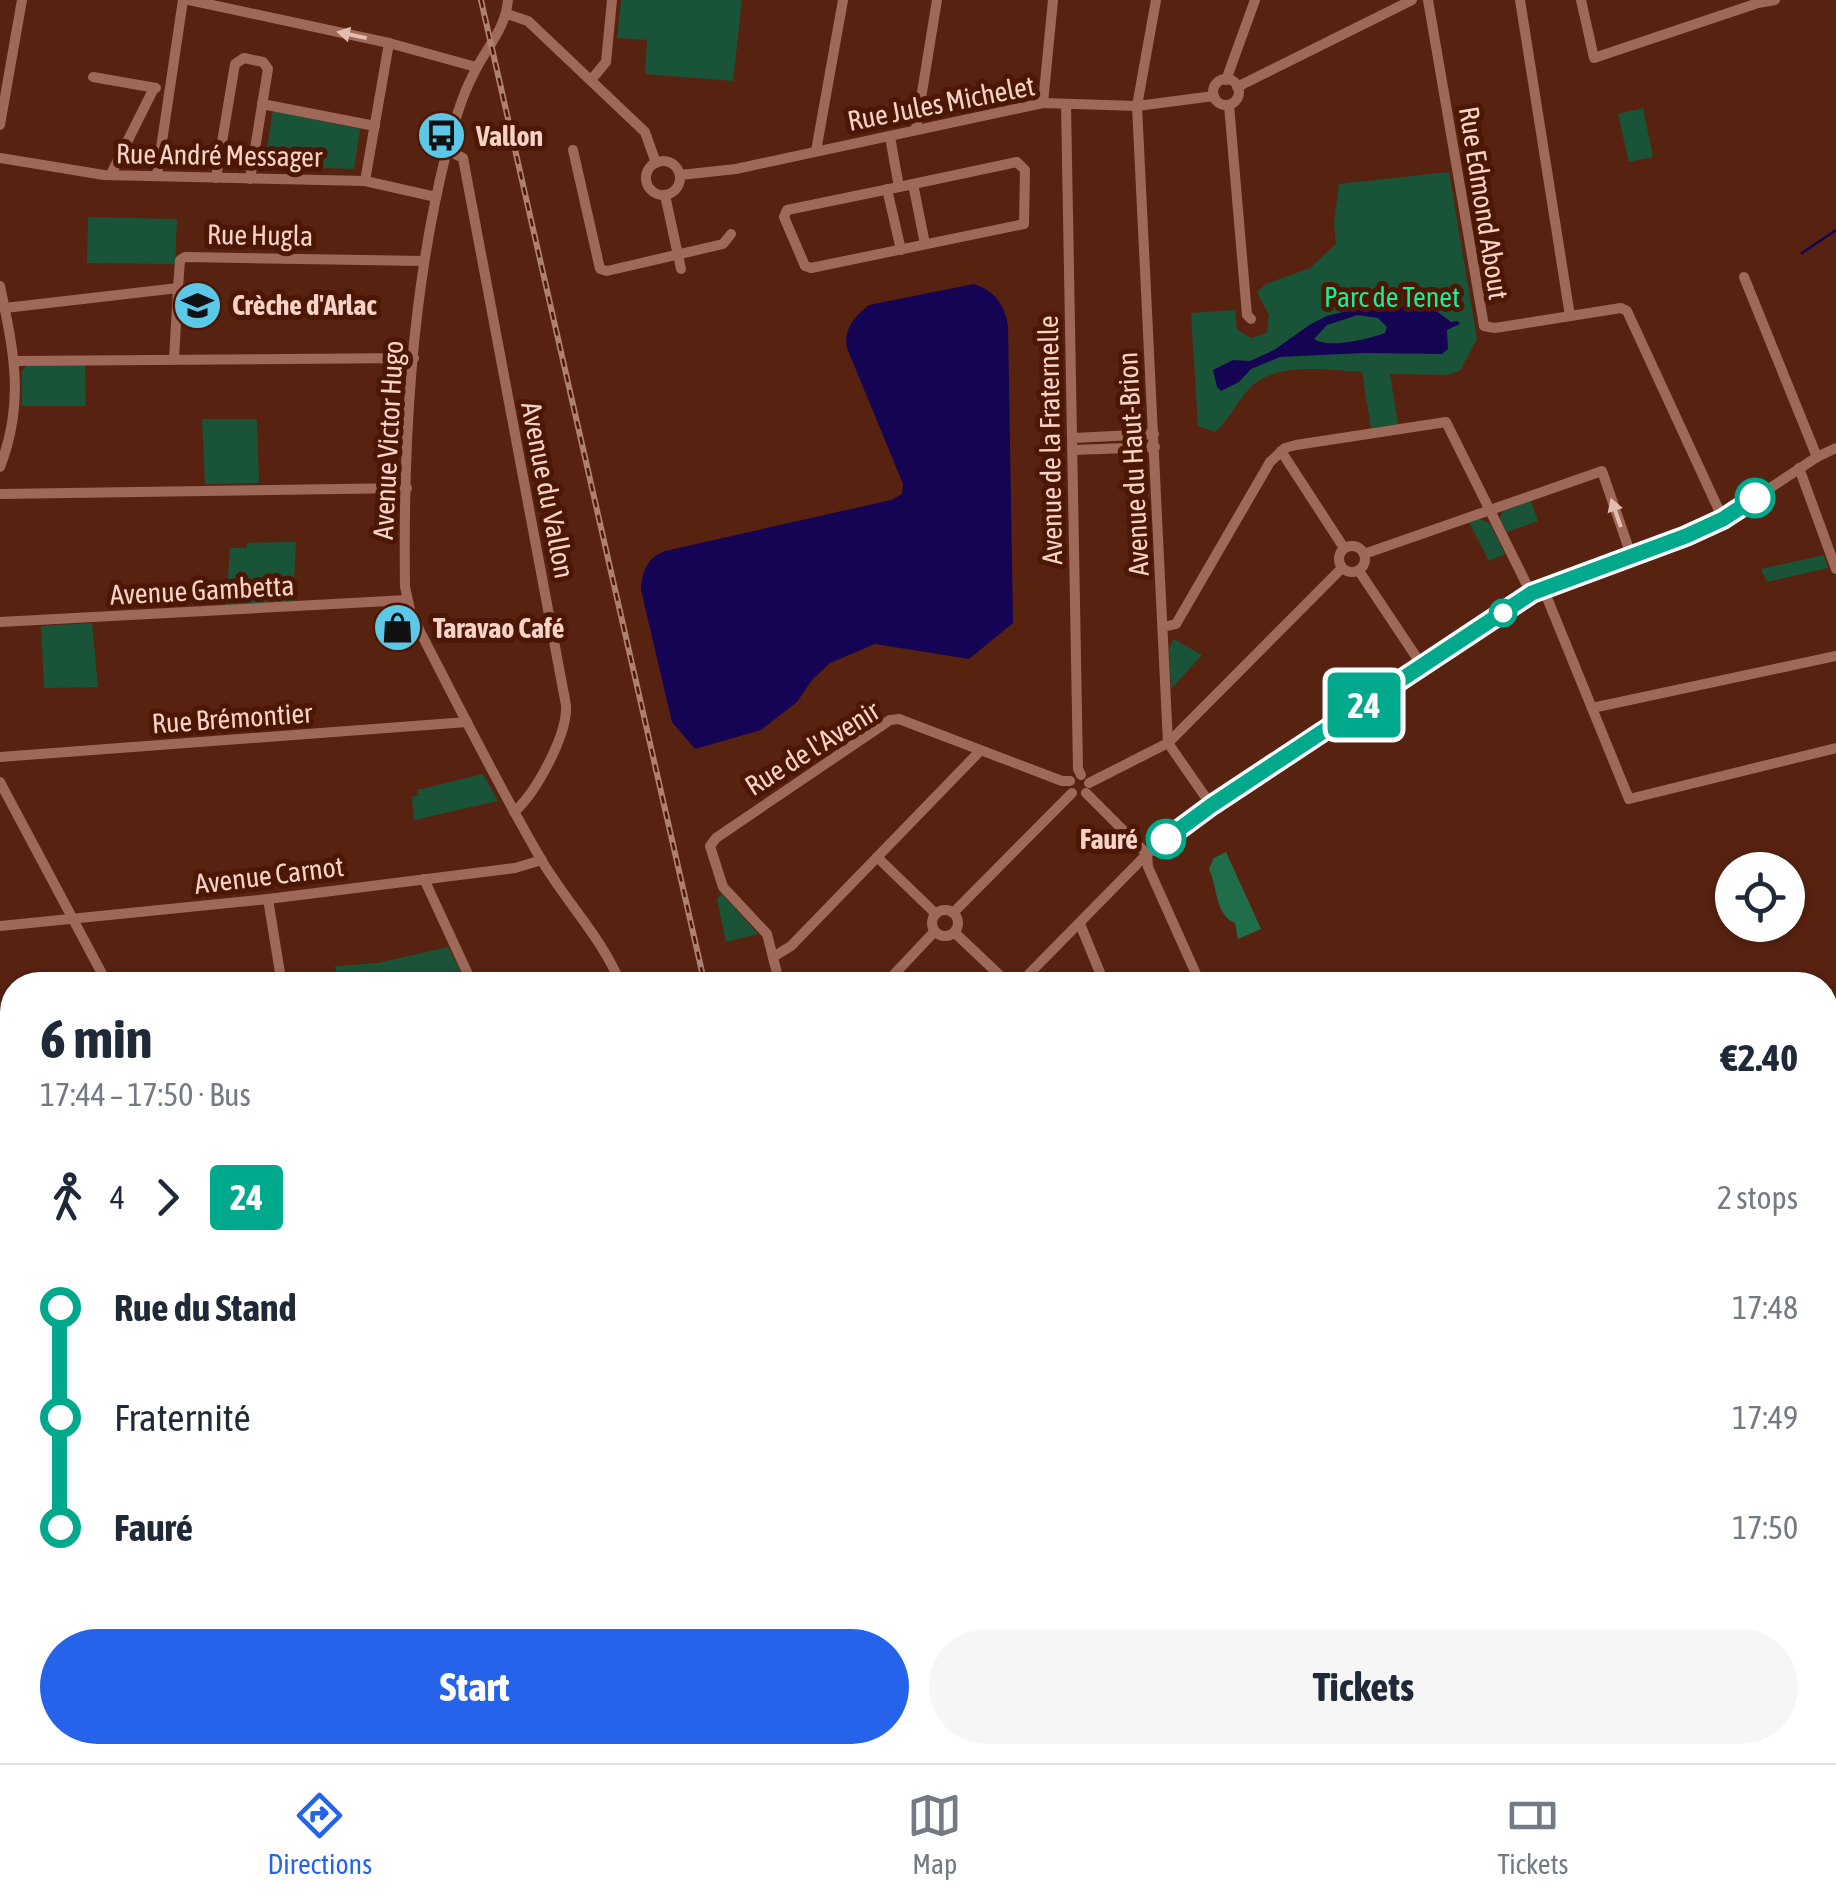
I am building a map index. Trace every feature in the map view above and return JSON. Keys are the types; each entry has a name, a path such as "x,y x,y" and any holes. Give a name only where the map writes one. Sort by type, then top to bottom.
{"street":[{"path":"0,126 22,0"},
{"path":"157,175 167,90 186,0 390,43 476,67"},
{"name":"Avenue Victor Hugo","path":"508,0 507,14 476,67 447,150 424,261 407,488 407,600 514,812"},
{"path":"591,80 606,62 612,0"},
{"path":"816,150 843,0"},
{"path":"916,130 937,0"},
{"path":"1042,103 1053,0"},
{"name":"Avenue du Haut-Brion","path":"1156,0 1137,106 1168,743"},
{"path":"1226,80 1255,0"},
{"path":"1237,86 1412,0"},
{"name":"Rue Edmond About","path":"1428,0 1481,320 1490,328 1570,316"},
{"path":"1520,0 1570,316 1620,308 1627,311 1723,519"},
{"path":"1582,0 1594,58 1771,0"},
{"path":"507,14 528,21 645,132 656,163"},
{"path":"366,181 390,43"},
{"path":"216,178 239,60 267,65 250,179"},
{"path":"93,77 167,90"},
{"path":"1226,80 1237,86 1237,98 1229,104 1220,104 1214,96 1217,83 1226,80"},
{"path":"110,174 154,88"},
{"name":"Rue Jules Michelet","path":"680,176 890,137 1042,103 1137,106 1214,96"},
{"path":"262,104 374,126"},
{"name":"Avenue de la Fraternelle","path":"1066,104 1080,785"},
{"path":"1229,104 1246,315 1251,319"},
{"path":"890,137 900,250"},
{"name":"Avenue du Vallon","path":"447,150 463,158 568,719 525,801 514,812"},
{"path":"573,150 600,269 724,244 731,234"},
{"name":"Rue André Messager","path":"0,158 88,174 366,181 436,197"},
{"path":"1017,162 1025,170 1024,224 811,268 804,266 784,217 787,210 913,184 1017,162"},
{"path":"656,163 671,164 680,176 675,191 655,193 647,182 647,173 656,163"},
{"path":"913,184 926,244"},
{"path":"664,195 681,270"},
{"name":"Rue Hugla","path":"178,288 180,260 186,256 424,261"},
{"path":"1744,278 1816,457"},
{"path":"0,286 15,361 16,410 0,466"},
{"path":"4,308 178,288 174,360"},
{"path":"15,361 414,358"},
{"path":"1163,627 1176,624 1270,462 1281,452 1296,445 1446,422 1489,510 1537,591 1629,799 1836,748"},
{"path":"1073,444 1155,440"},
{"path":"1031,972 1146,854 1212,805 1537,591 1723,519 1816,457 1836,448"},
{"path":"1281,452 1344,548"},
{"path":"1799,468 1832,544 1836,570"},
{"path":"1364,554 1602,471 1631,555"},
{"path":"0,494 407,488"},
{"path":"1344,548 1354,546 1364,554"},
{"path":"1344,548 1338,559 1348,572 1359,571 1364,565 1364,554"},
{"path":"953,913 1080,785 1168,743 1342,568"},
{"path":"1359,571 1423,666"},
{"name":"Avenue Gambetta","path":"0,622 407,600"},
{"path":"1592,708 1836,656"},
{"name":"Rue de l'Avenir","path":"773,957 767,934 723,887 710,846 716,838 890,720 899,719 1080,785"},
{"name":"Rue Brémontier","path":"0,757 467,722"},
{"path":"1168,743 1212,805"},
{"path":"777,972 773,957 792,946 980,750"},
{"path":"0,782 101,972"},
{"path":"1080,785 1146,854 1148,867 1195,972"},
{"path":"514,812 614,972"},
{"path":"877,857 936,914"},
{"name":"Avenue Carnot","path":"0,926 515,868 542,860"},
{"path":"424,879 467,972"},
{"path":"268,898 280,972"},
{"path":"944,910 953,913 958,920 955,932 947,937 934,932 932,920 936,914 944,910"},
{"path":"1080,924 1099,972"},
{"path":"896,972 934,932"},
{"path":"955,932 997,972"}],"green space":[{"path":"621,0 742,0 733,81 645,74 647,40 617,38"},
{"path":"1643,108 1653,157 1629,162 1618,114"},
{"path":"273,111 360,129 354,169 264,166"},
{"name":"Parc de Tenet","path":"1449,172 1477,339 1460,371 1446,375 1390,374 1398,424 1371,428 1362,372 1302,369 1260,380 1215,432 1198,426 1191,313 1235,310 1237,330 1251,338 1267,333 1269,315 1257,292 1266,284 1310,268 1336,244 1334,223 1339,184"},
{"path":"88,217 177,219 175,264 87,263"},
{"path":"27,365 85,365 86,406 22,406 22,371"},
{"path":"202,419 257,419 259,483 205,484"},
{"path":"1531,501 1538,521 1507,532 1500,518 1503,511"},
{"path":"1478,518 1490,524 1505,554 1489,561 1469,522"},
{"path":"296,542 293,601 226,605 230,548 246,548 247,543"},
{"path":"1824,555 1828,568 1767,582 1761,569"},
{"path":"92,623 98,687 44,688 41,626"},
{"path":"1174,639 1202,655 1171,689 1169,648"},
{"path":"483,774 498,801 414,820 412,797 419,795 417,790"},
{"path":"1226,852 1261,929 1238,939 1235,923 1220,907 1209,869 1214,858"},
{"path":"722,894 758,934 726,942 717,899"},
{"path":"448,947 461,972 336,972 335,966 378,963"}],"shaded area":[{"path":"974,284 997,299 1008,325 1013,623 969,659 875,644 830,663 797,702 761,730 695,749 672,722 641,590 647,566 665,551 891,500 902,494 903,484 847,348 849,329 869,305"},
{"path":"1430,306 1460,324 1447,330 1448,349 1442,354 1280,357 1251,369 1239,382 1221,391 1217,387 1213,370 1233,360 1250,361 1327,316 1355,309","holes":["1358,315 1378,318 1387,327 1385,333 1338,343 1314,339 1327,325"]}],"waterway":[{"path":"1802,253 1836,230"}],"railway":[{"path":"481,0 702,972"}],"bus line":[{"name":"24","path":"1166,839 1532,593 1686,536 1755,498"}],"place":[{"name":"Vallon","path":"441,136"},
{"name":"Crèche d'Arlac","path":"197,305"},
{"name":"Taravao Café","path":"398,628"},
{"name":"Fauré","path":"1166,839"}]}
